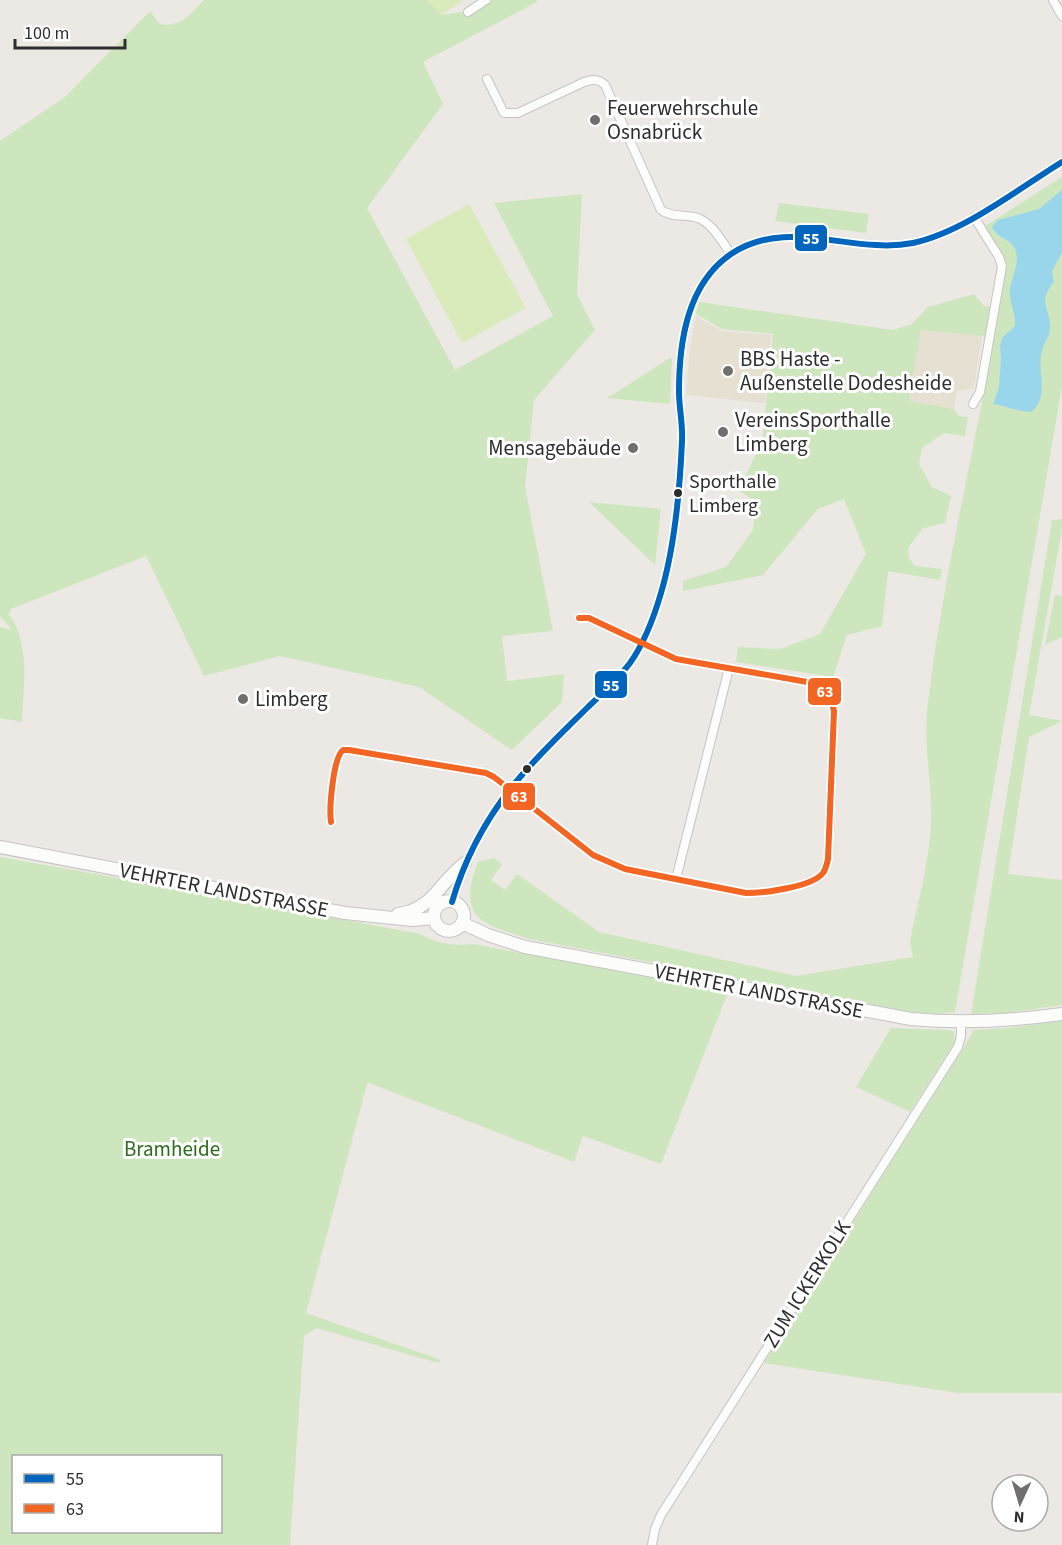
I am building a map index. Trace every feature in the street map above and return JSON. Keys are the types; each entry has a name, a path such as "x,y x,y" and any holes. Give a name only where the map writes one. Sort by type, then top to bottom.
{"main road":[{"name":"VEHRTER LANDSTRASSE","path":"0,846 15,846 334,911 389,919 434,918"},
{"path":"389,919 421,908 438,893 452,872 465,863"},
{"path":"452,902 462,909 462,923 456,929 448,931 437,926 434,918 441,904 452,902"},
{"name":"VEHRTER LANDSTRASSE","path":"462,923 488,935 546,951 894,1016 962,1022 1011,1021 1062,1014"}],"street":[{"path":"468,12 486,0"},
{"path":"1053,0 1062,16"},
{"path":"487,79 504,113 511,114 584,82 601,81 605,85 661,210 672,215 698,218 707,223 731,254"},
{"path":"452,902 465,863 510,789 552,742 615,680 631,662 642,643 661,592 672,543 682,440 679,390 688,315 703,282 716,266 731,254 750,244 769,238 810,237 864,245 913,243 936,236 975,217 1062,162"},
{"path":"973,405 980,392 1002,266 975,217"},
{"path":"331,822 329,811 338,758 343,750 486,774 510,789 593,855 625,869 747,893 762,893 812,881 823,873 828,859 834,711 831,698 824,689 813,684 676,659 589,618 579,618"},
{"path":"676,879 729,668"},
{"name":"ZUM ICKERKOLK","path":"652,1545 661,1515 958,1047 962,1022"}],"shaded area":[{"name":"BBS Haste - Außenstelle Dodesheide","path":"696,316 721,331 771,335 765,403 686,395 690,346"},
{"path":"921,329 982,336 974,388 957,391 954,409 909,401"}],"green space":[{"path":"204,0 427,0 441,15 474,10 491,0 538,0 423,62 443,104 367,208 455,370 553,316 494,203 582,194 577,294 595,330 534,400 525,487 553,631 502,636 507,681 564,674 562,702 512,750 419,687 280,656 204,676 146,556 11,609 9,614 16,626 23,652 22,722 0,718 0,627 12,630 0,616 0,141 65,97 150,11 160,24 174,24 185,19"},
{"path":"427,0 463,0 441,15"},
{"path":"1062,177 1062,386 955,1012 939,1014 912,1012 529,939 486,923 472,907 470,896 478,862 494,858 502,864 491,880 505,890 517,874 599,932 796,976 913,957 910,941 927,861 931,828 926,725 933,665 994,337 921,330 909,401 954,409 959,416 968,417 965,436 944,433 922,448 919,464 932,487 951,496 945,523 923,528 908,548 909,558 915,566 942,569 940,580 888,571 882,626 847,635 833,677 736,662 738,647 780,649 820,634 866,554 844,499 818,509 763,575 683,591 683,581 726,567 753,530 755,501 738,490 762,443 773,334 722,329 696,314 699,302 893,330 912,324 928,307 974,294 984,306 999,308 1003,255 985,226"},
{"path":"779,203 869,214 866,233 775,221"},
{"path":"469,204 526,308 462,343 406,239"},
{"path":"670,358 672,359 670,404 607,398"},
{"path":"589,502 661,509 655,565"},
{"path":"1062,519 1029,715 1062,721 1029,737 1008,874 1062,880 1062,1005 1008,1013 971,1014 1052,520"},
{"path":"1055,595 1062,596 1062,637 1045,645"},
{"name":"Bramheide","path":"0,857 420,934 446,943 473,944 728,992 661,1164 583,1136 574,1162 367,1084 306,1313 441,1360 438,1363 316,1328 304,1336 290,1545 0,1545"},
{"path":"1062,1020 1062,1393 958,1393 764,1363 974,1030 1009,1028"},
{"path":"891,1028 954,1032 955,1042 910,1112 856,1087"}],"water":[{"path":"1062,190 1062,253 1052,271 1054,282 1045,301 1050,329 1041,359 1042,391 1040,398 1031,412 993,404 999,387 1000,345 1003,337 1015,326 1010,288 1017,255 1013,246 997,234 992,227 998,220 1039,209"}],"transit line":[{"name":"55","path":"452,902 470,854 505,795 542,753 620,675 640,647 648,629 666,576 676,518 682,441 679,373 684,334 695,298 704,281 716,266 731,254 752,243 774,238 797,237 890,245 913,243 952,230 971,220 1062,162"},
{"name":"63","path":"331,822 334,773 343,750 349,750 486,773 593,855 625,869 746,893 799,885 823,873 828,859 834,711 825,691 813,683 676,659 589,618 579,618"}],"place":[{"name":"Feuerwehrschule Osnabrück","path":"595,120"},
{"name":"BBS Haste - Außenstelle Dodesheide","path":"728,371"},
{"name":"VereinsSporthalle Limberg","path":"723,432"},
{"name":"Mensagebäude","path":"633,448"},
{"name":"Sporthalle Limberg","path":"678,493"},
{"name":"Limberg","path":"243,699"}]}
